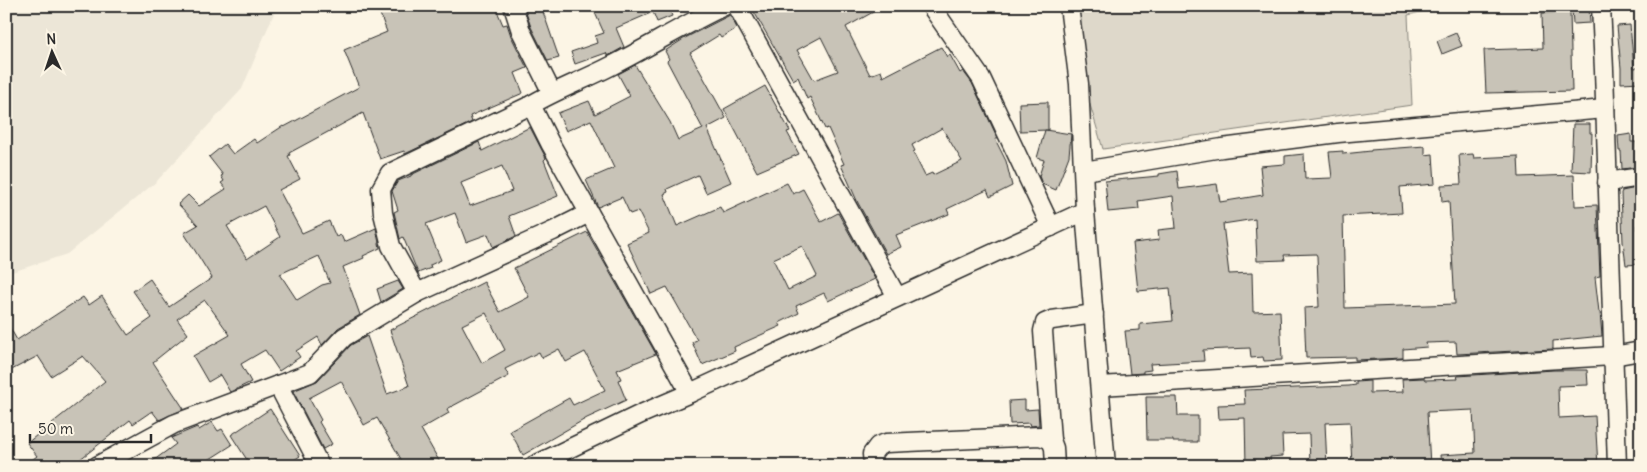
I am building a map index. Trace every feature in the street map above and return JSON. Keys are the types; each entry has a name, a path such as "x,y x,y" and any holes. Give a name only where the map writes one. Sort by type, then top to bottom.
{"street":[{"path":"513,6 521,31 552,93"},
{"path":"418,293 390,246 381,189 390,173 552,93 610,67 695,19 724,6"},
{"path":"737,6 897,297"},
{"path":"931,6 981,78 1051,227"},
{"path":"1070,6 1078,84 1085,211 1106,466"},
{"path":"1601,6 1617,466"},
{"path":"531,105 690,393"},
{"path":"1084,171 1222,148 1338,133 1605,109"},
{"path":"1607,182 1641,177"},
{"path":"533,466 641,414 1085,211"},
{"path":"97,466 174,424 310,373 344,337 418,293 589,213"},
{"path":"1055,466 1043,331 1045,324 1052,320 1094,314"},
{"path":"1100,386 1613,356 1641,351"},
{"path":"278,385 320,466"},
{"path":"873,466 872,454 878,446 886,443 1040,436 1052,440"}],"shaded area":[{"path":"6,6 277,6 242,89 156,182 67,254 6,274"},
{"path":"1061,6 1445,6 1408,15 1412,105 1103,149"}],"building":[{"path":"400,6 495,6 503,25 507,24 527,68 515,73 523,93 470,116 472,122 405,154 404,151 380,159 363,113 289,153 290,155 288,156 300,179 279,190 302,233 329,221 336,237 341,235 344,242 376,228 380,248 363,256 364,258 343,267 360,315 338,328 322,345 318,337 296,351 300,357 279,371 265,350 241,364 251,382 230,392 220,375 208,382 193,356 230,335 205,300 177,319 188,334 153,362 184,409 159,420 152,411 133,424 130,420 79,460 83,466 24,466 37,456 27,443 105,381 83,356 51,376 38,356 6,373 6,321 17,340 83,297 89,305 102,296 128,335 152,318 133,291 150,279 169,307 212,278 184,233 198,225 178,204 188,195 199,206 226,189 221,183 224,181 221,176 223,175 209,157 225,144 233,154 254,139 257,143 283,126 359,87 344,50 387,32 380,14","holes":["264,206 280,237 247,259 227,226","319,256 330,283 322,285 297,300 280,274"]},
{"path":"532,6 541,6 559,58 548,61 531,27 525,10"},
{"path":"592,6 668,6 672,16 657,22 653,12 616,28 624,47 608,56 606,53 575,64 571,52 597,43 595,36 604,33"},
{"path":"760,6 884,6 846,27 870,75 881,71 883,77 941,47 947,57 950,55 960,73 963,71 972,83 998,139 995,139 1006,161 1012,186 990,197 987,190 947,209 949,214 896,235 901,247 886,254 858,203 841,165 844,164 828,128 825,129 810,97 807,99 798,77 793,80 753,10","holes":["821,37 838,71 814,80 797,50","942,128 962,161 933,175 932,173 925,176 913,152 915,151 912,145"]},
{"path":"1589,7 1590,23 1573,24 1572,9"},
{"path":"1570,12 1572,91 1486,93 1484,50 1543,48 1542,13"},
{"path":"730,15 737,28 721,38 719,35 690,53 726,118 707,128 731,182 706,193 698,175 667,189 668,192 664,194 677,226 720,207 723,213 787,183 793,194 803,189 821,222 838,213 875,279 828,301 824,293 796,306 799,313 779,323 781,326 734,347 735,351 702,365 692,342 697,340 667,287 651,294 627,243 649,233 638,211 630,214 622,197 598,207 586,180 614,168 591,120 566,131 558,113 589,101 595,114 630,96 618,74 635,65 670,122 678,140 703,129 667,61 669,59 665,51 685,38","holes":["802,246 817,276 788,290 773,259"]},
{"path":"1630,25 1634,68 1641,67 1641,82 1621,83 1617,26"},
{"path":"1456,33 1462,46 1442,54 1437,41"},
{"path":"765,86 790,131 787,132 799,154 757,172 724,109"},
{"path":"1048,102 1048,130 1020,131 1019,103"},
{"path":"1573,124 1590,124 1590,133 1592,133 1591,172 1571,171"},
{"path":"530,127 546,158 544,160 558,196 509,216 516,236 493,247 488,234 466,242 455,213 426,224 441,260 430,265 431,268 418,273 403,237 400,239 394,212 398,210 392,191 398,181 479,142 482,151","holes":["502,166 512,191 470,206 461,183"]},
{"path":"1045,130 1071,134 1069,156 1056,190 1042,184 1039,176 1044,160 1037,158"},
{"path":"1631,134 1631,142 1636,142 1638,167 1622,169 1618,136"},
{"path":"1425,146 1425,155 1433,154 1435,184 1400,187 1402,213 1343,216 1345,308 1455,304 1449,201 1442,202 1441,185 1461,184 1459,155 1473,154 1474,158 1518,156 1519,177 1574,175 1575,206 1597,205 1600,276 1595,277 1602,336 1553,341 1553,349 1457,354 1456,342 1426,343 1427,347 1403,349 1403,358 1355,360 1355,357 1306,358 1304,308 1319,307 1317,256 1316,254 1284,255 1285,260 1257,261 1255,219 1223,224 1229,274 1252,273 1253,312 1280,311 1282,360 1264,361 1263,357 1251,358 1250,348 1203,350 1204,361 1150,364 1151,370 1130,374 1125,331 1140,330 1140,324 1173,321 1170,288 1138,291 1133,243 1159,240 1158,230 1176,228 1173,196 1138,201 1139,209 1108,212 1105,181 1159,176 1159,174 1177,171 1179,189 1217,184 1220,202 1263,195 1260,166 1285,164 1285,156 1304,154 1305,179 1332,178 1329,152 1343,151 1343,154"},
{"path":"1636,188 1641,264 1626,265 1621,193 1622,191"},
{"path":"587,232 656,354 617,370 621,379 618,380 626,400 587,418 523,455 510,431 569,398 573,405 605,390 585,352 566,362 559,349 542,358 539,352 505,369 509,376 447,409 449,413 421,429 442,466 405,466 377,418 364,425 341,381 309,398 321,420 319,422 332,444 323,449 293,391 317,381 351,345 367,336 387,394 409,386 390,330 484,282 500,312 529,297 514,268","holes":["486,313 505,350 482,363 462,325"]},
{"path":"398,281 403,289 381,302 377,289"},
{"path":"1554,370 1587,370 1588,385 1558,386 1559,418 1595,416 1598,466 1441,466 1440,455 1475,453 1473,410 1427,412 1430,466 1352,466 1350,422 1325,423 1327,466 1310,466 1309,434 1282,435 1283,456 1270,457 1271,466 1246,466 1245,418 1219,419 1218,405 1245,404 1244,390 1349,386 1356,385 1356,382 1370,381 1370,393 1403,392 1402,379 1458,379 1457,376"},
{"path":"1146,397 1177,397 1178,416 1198,416 1198,442 1147,440"},
{"path":"1025,400 1025,410 1038,409 1039,425 1031,426 1030,423 1010,424 1009,401"},
{"path":"270,409 300,456 285,466 251,466 231,435"},
{"path":"212,422 218,431 222,429 232,445 199,466 146,466 176,444 171,438 197,427 199,430"}]}
